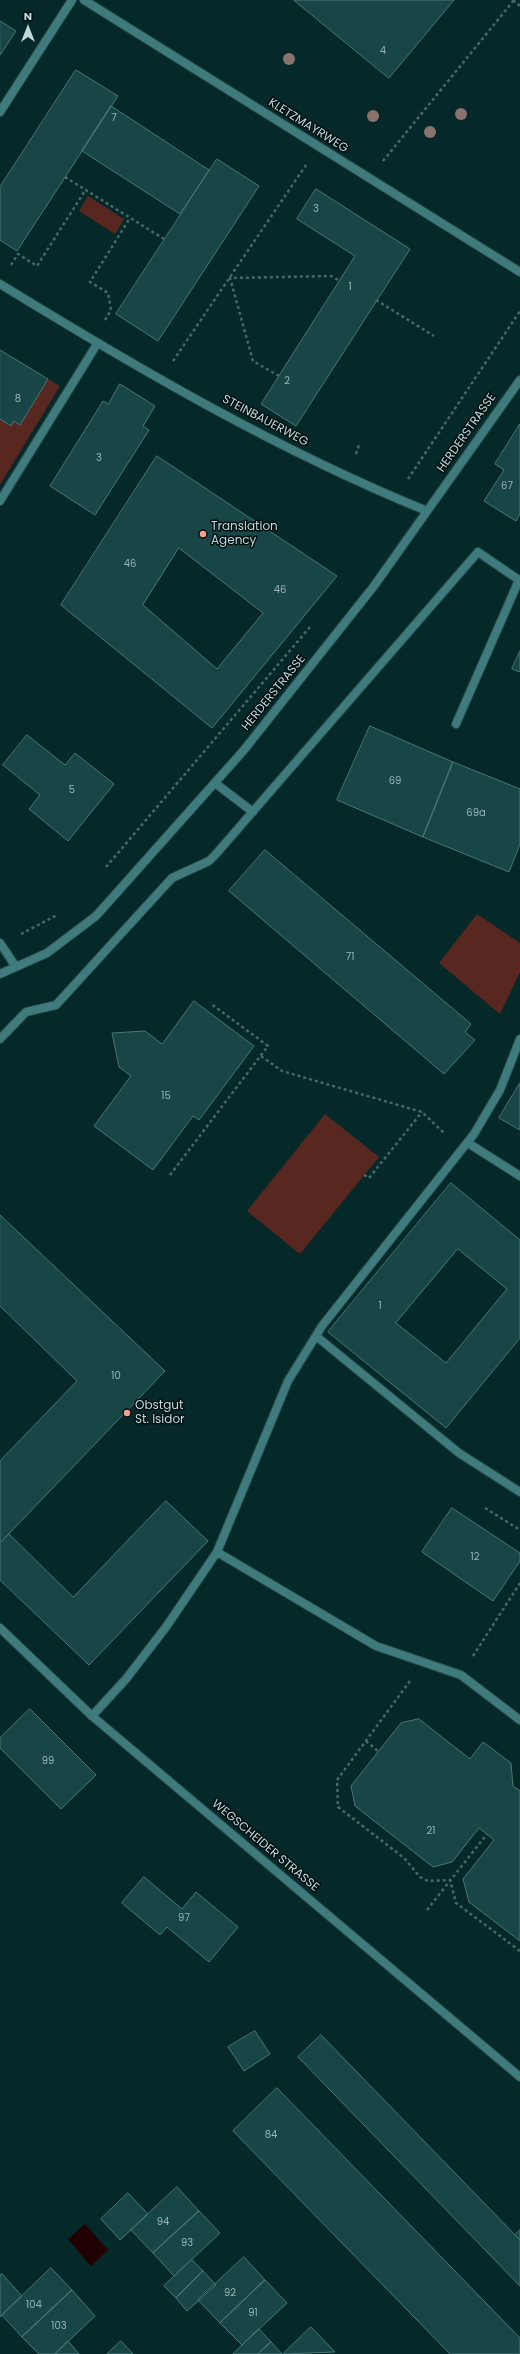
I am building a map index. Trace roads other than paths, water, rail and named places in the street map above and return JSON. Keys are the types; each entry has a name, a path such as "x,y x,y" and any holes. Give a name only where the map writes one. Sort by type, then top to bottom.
{"street":[{"path":"0,112 72,0"},
{"name":"KLETZMAYRWEG","path":"84,0 520,272"},
{"name":"STEINBAUERWEG","path":"0,284 94,342 161,380 347,477 427,511"},
{"path":"0,501 94,342"},
{"name":"HERDERSTRASSE","path":"0,974 47,953 96,916 244,750 374,586 520,380"},
{"path":"0,1038 26,1012 56,1005 172,878 209,861 478,552 518,580 456,724"},
{"path":"215,783 253,812"},
{"path":"0,944 16,967"},
{"path":"92,1716 126,1679 166,1627 217,1552 288,1381 316,1336 468,1143 500,1090 520,1039"},
{"path":"468,1143 520,1176"},
{"path":"316,1336 459,1453 520,1492"},
{"path":"217,1552 376,1646 461,1675 520,1720"},
{"name":"WEGSCHEIDER STRASSE","path":"0,1628 92,1716 520,2077"}],"place":[{"name":"Translation Agency","path":"203,534"},
{"name":"Obstgut St. Isidor","path":"127,1413"}]}
